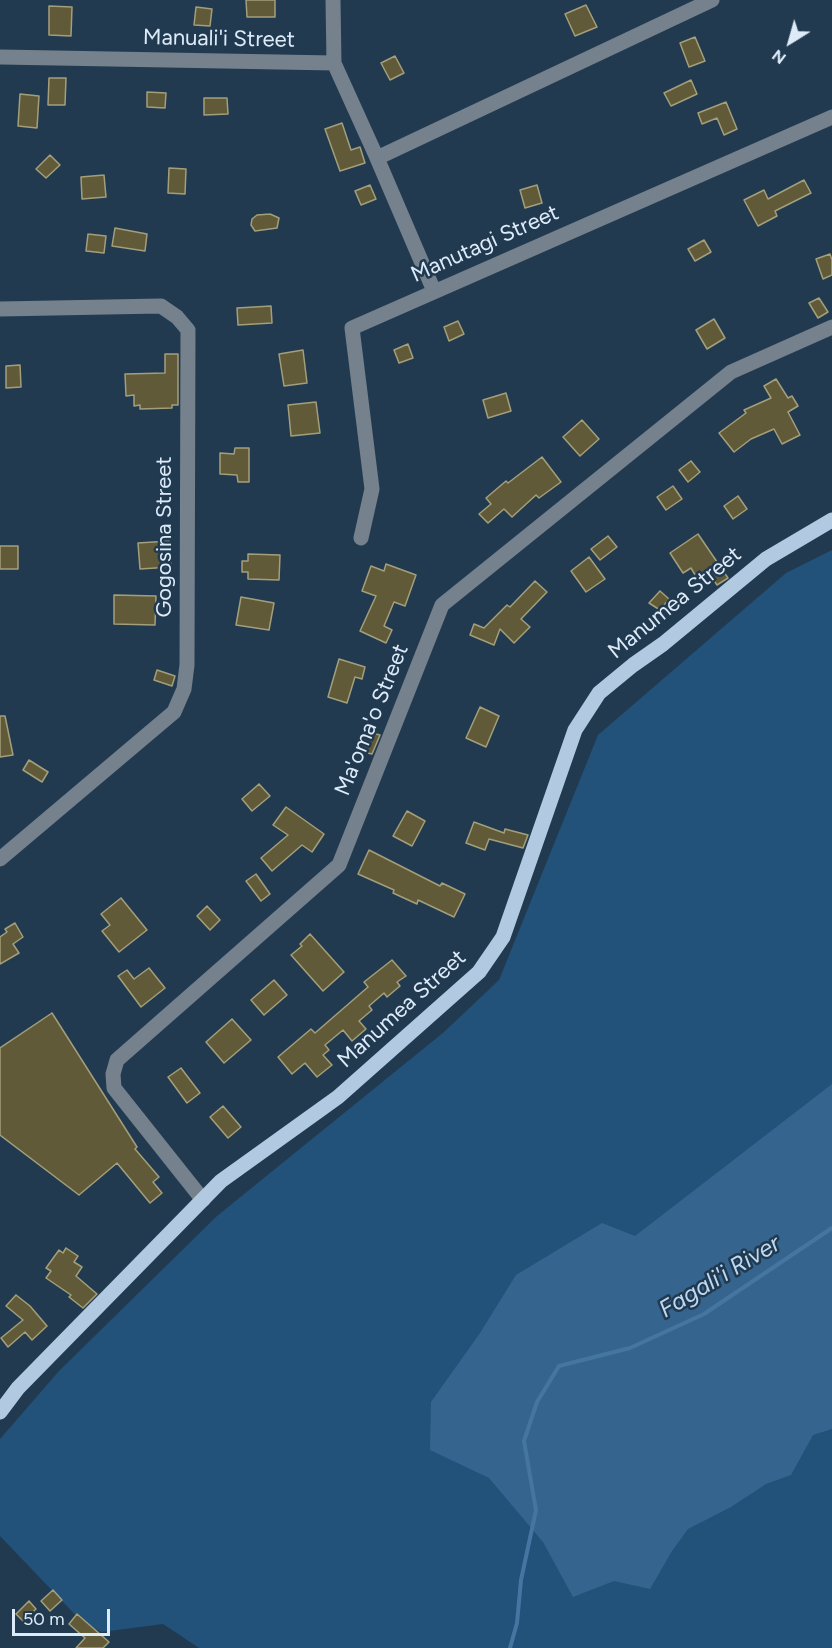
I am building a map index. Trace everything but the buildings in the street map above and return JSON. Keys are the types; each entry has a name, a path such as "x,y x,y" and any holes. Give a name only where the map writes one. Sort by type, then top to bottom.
{"main road":[{"name":"Manumea Street","path":"0,1412 18,1388 221,1181 338,1097 479,972 503,937 575,730 599,693 663,644 766,559 832,520"}],"street":[{"path":"333,0 334,63 434,291"},
{"path":"377,158 712,0"},
{"name":"Manuali'i Street","path":"0,57 334,63"},
{"name":"Manutagi Street","path":"361,538 372,489 352,328 832,117"},
{"name":"Gogosina Street","path":"0,309 161,306 177,317 188,330 188,354 187,665 184,689 174,712 0,859"},
{"name":"Ma'oma'o Street","path":"203,1200 114,1088 112,1074 117,1060 339,865 442,605 732,372 832,327"}],"shaded area":[{"path":"832,550 832,1648 199,1648 163,1624 102,1632 84,1624 0,1536 0,1439 59,1371 217,1216 444,1032 499,980 598,735 786,573"},
{"path":"832,1084 832,1429 813,1435 791,1475 766,1484 731,1507 688,1529 650,1589 614,1581 573,1597 543,1542 489,1478 430,1450 431,1402 480,1333 516,1275 602,1223 635,1236"}],"waterway":[{"name":"Fagali'i River","path":"510,1648 517,1623 521,1580 536,1510 524,1441 537,1402 559,1366 630,1348 704,1314 832,1228"}]}
